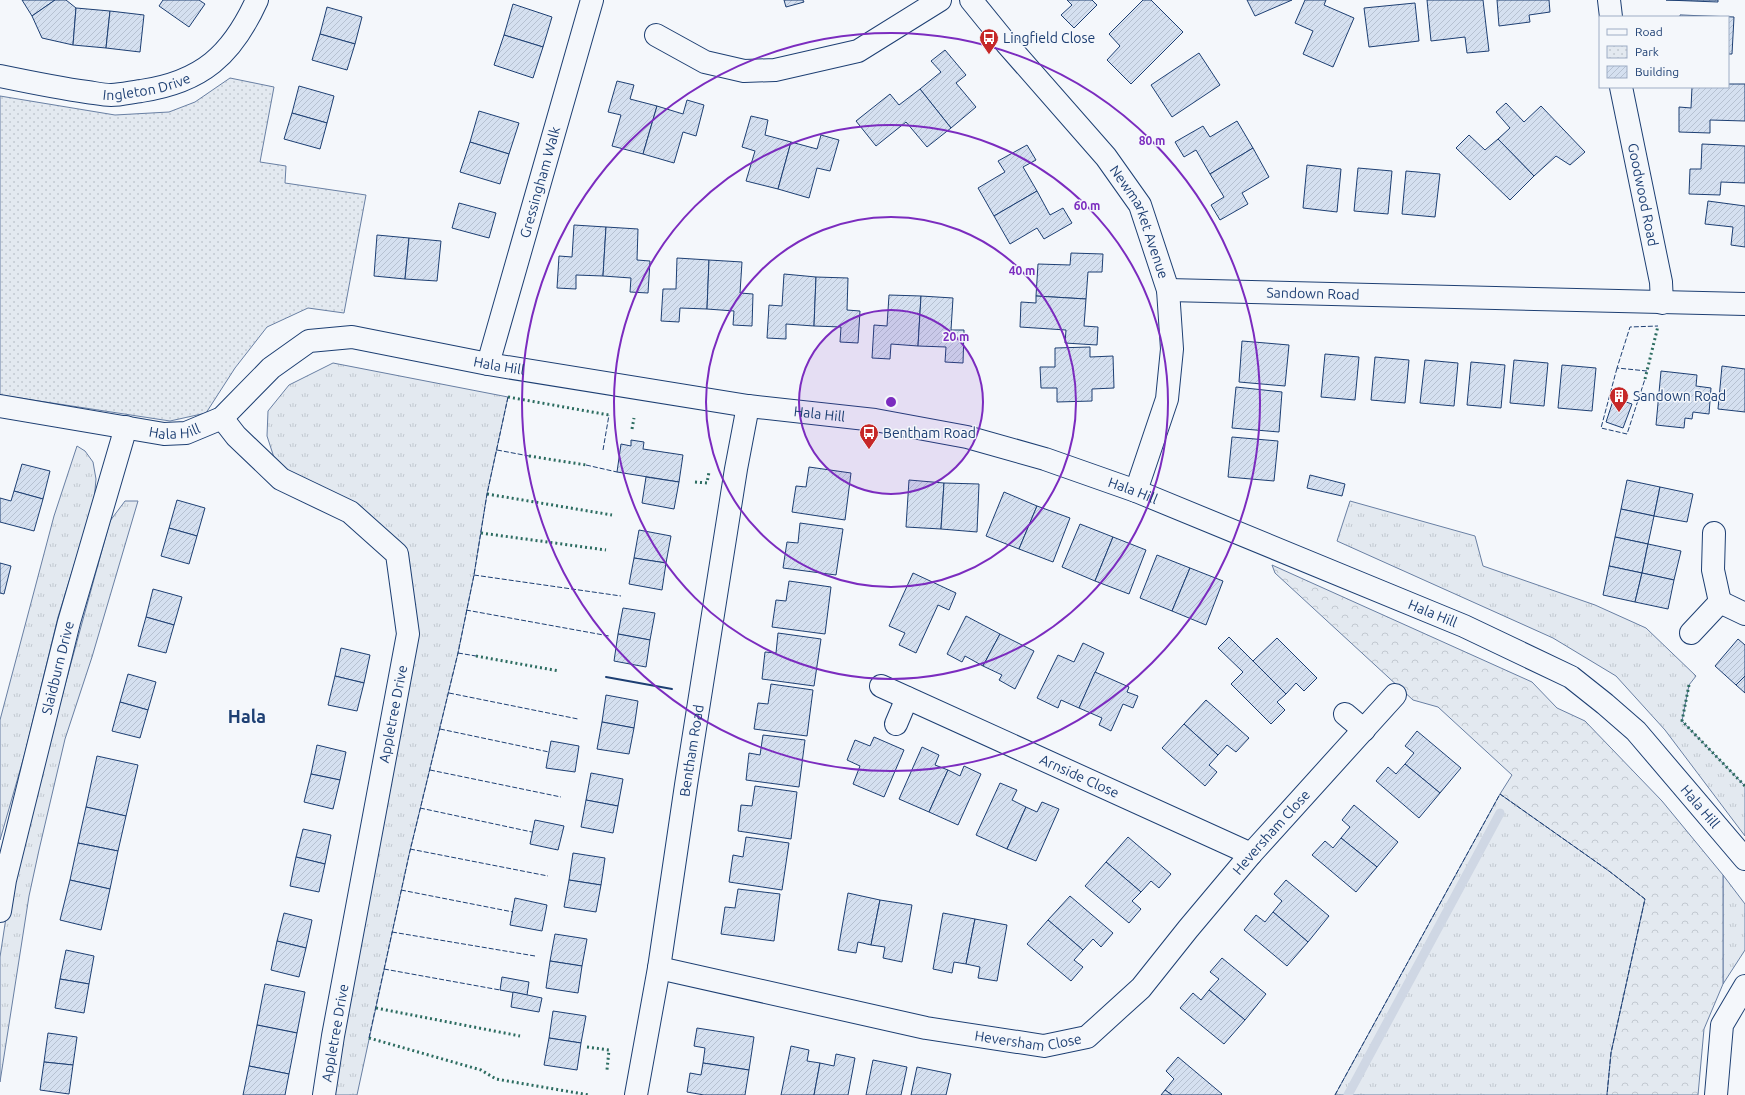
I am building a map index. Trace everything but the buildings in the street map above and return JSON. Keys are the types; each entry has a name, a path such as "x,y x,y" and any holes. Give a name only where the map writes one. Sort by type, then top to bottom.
{"street":[{"name":"Ingleton Drive","path":"0,76 70,90 111,95 164,87 185,80 208,66 229,48 247,21 257,0"},
{"name":"Gressingham Walk","path":"488,364 592,0"},
{"path":"656,35 705,62 744,71 775,70 858,51 940,0"},
{"name":"Newmarket Avenue","path":"971,0 1006,43 1106,157 1140,205 1168,290 1172,349 1167,399 1136,491"},
{"path":"1609,0 1611,16"},
{"name":"Goodwood Road","path":"1621,88 1661,282 1662,303"},
{"name":"Sandown Road","path":"1168,290 1745,304"},
{"name":"Hala Hill","path":"0,406 164,434 186,434 222,418 271,368 309,341 352,337 488,364 748,406 875,420 967,437 1045,459 1136,491 1464,626 1571,677 1636,731 1745,859"},
{"name":"Bentham Road","path":"636,1095 659,968 693,738 736,469 748,406"},
{"name":"Appletree Drive","path":"222,418 236,436 280,479 350,512 396,554 408,634 324,1095"},
{"name":"Slaidburn Drive","path":"0,911 5,880 65,640 126,427"},
{"path":"1714,533 1713,570 1720,602"},
{"path":"1720,602 1745,614"},
{"path":"1691,633 1720,602"},
{"name":"Arnside Close","path":"882,686 1251,854"},
{"name":"Heversham Close","path":"659,968 926,1028 1044,1046 1087,1037 1141,988 1251,854 1395,695"},
{"path":"896,724 907,698"},
{"path":"1345,714 1364,730"},
{"path":"1716,1095 1722,1025 1745,986"}],"green space":[{"path":"230,78 274,87 260,162 286,166 285,183 366,195 344,313 308,308 267,327 235,368 206,413 170,421 0,395 0,96 115,115 169,112 195,102"},
{"path":"333,363 508,397 487,494 474,575 458,653 409,855 357,1095 324,1095 408,634 396,554 281,479 267,436 268,411 289,385"},
{"path":"77,446 85,451 93,462 96,479 94,501 58,617 25,753 0,840 0,720 54,516"},
{"path":"125,501 138,501 92,657 65,739 29,896 0,1082 0,957 12,878 110,521"},
{"path":"1350,501 1475,536 1483,566 1595,605 1646,628 1696,676 1689,685 1682,721 1745,786 1745,836 1665,730 1616,676 1553,638 1337,541"},
{"path":"1272,565 1532,682 1557,708 1585,721 1662,801 1723,875 1723,984 1704,1029 1698,1095 1607,1095 1611,1053 1645,899 1609,871 1500,794 1512,775 1438,707 1413,700 1275,573"},
{"path":"1500,794 1609,871 1645,899 1611,1053 1607,1095 1335,1095"},
{"path":"1723,875 1745,904 1745,950 1723,984"}],"waterway":[{"path":"1348,1095 1500,813"}],"hedge":[{"path":"1645,379 1658,326"},
{"path":"508,397 609,415"},
{"path":"632,429 634,418"},
{"path":"529,456 586,465"},
{"path":"695,482 707,483 709,472"},
{"path":"487,494 612,515"},
{"path":"481,533 606,550"},
{"path":"476,656 559,671"},
{"path":"1689,685 1682,721 1745,786"},
{"path":"376,1008 520,1036"},
{"path":"369,1038 481,1070 496,1079 589,1095"},
{"path":"587,1047 609,1050 607,1070"}],"fence":[{"path":"1647,371 1617,368 1630,327 1658,326"},
{"path":"1617,368 1601,428 1627,434 1645,379"},
{"path":"369,1038 409,855 458,653 474,575 487,494 508,397"},
{"path":"603,450 609,415"},
{"path":"497,450 529,456"},
{"path":"586,465 617,472"},
{"path":"474,575 621,596"},
{"path":"466,610 609,636"},
{"path":"458,653 476,656"},
{"path":"449,693 578,719"},
{"path":"440,729 549,752"},
{"path":"430,770 561,797"},
{"path":"1335,1095 1500,794 1609,871 1645,899 1611,1053 1607,1095"},
{"path":"420,808 532,832"},
{"path":"410,849 548,876"},
{"path":"401,890 513,912"},
{"path":"392,932 535,956"},
{"path":"384,969 500,990"}],"wall":[{"path":"606,677 672,689"}],"place":[{"name":"Lingfield Close","path":"989,55"},
{"name":"Sandown Road","path":"1619,413"},
{"name":"Bentham Road","path":"869,450"}],"district":[{"name":"Hala","path":"247,717"}]}
